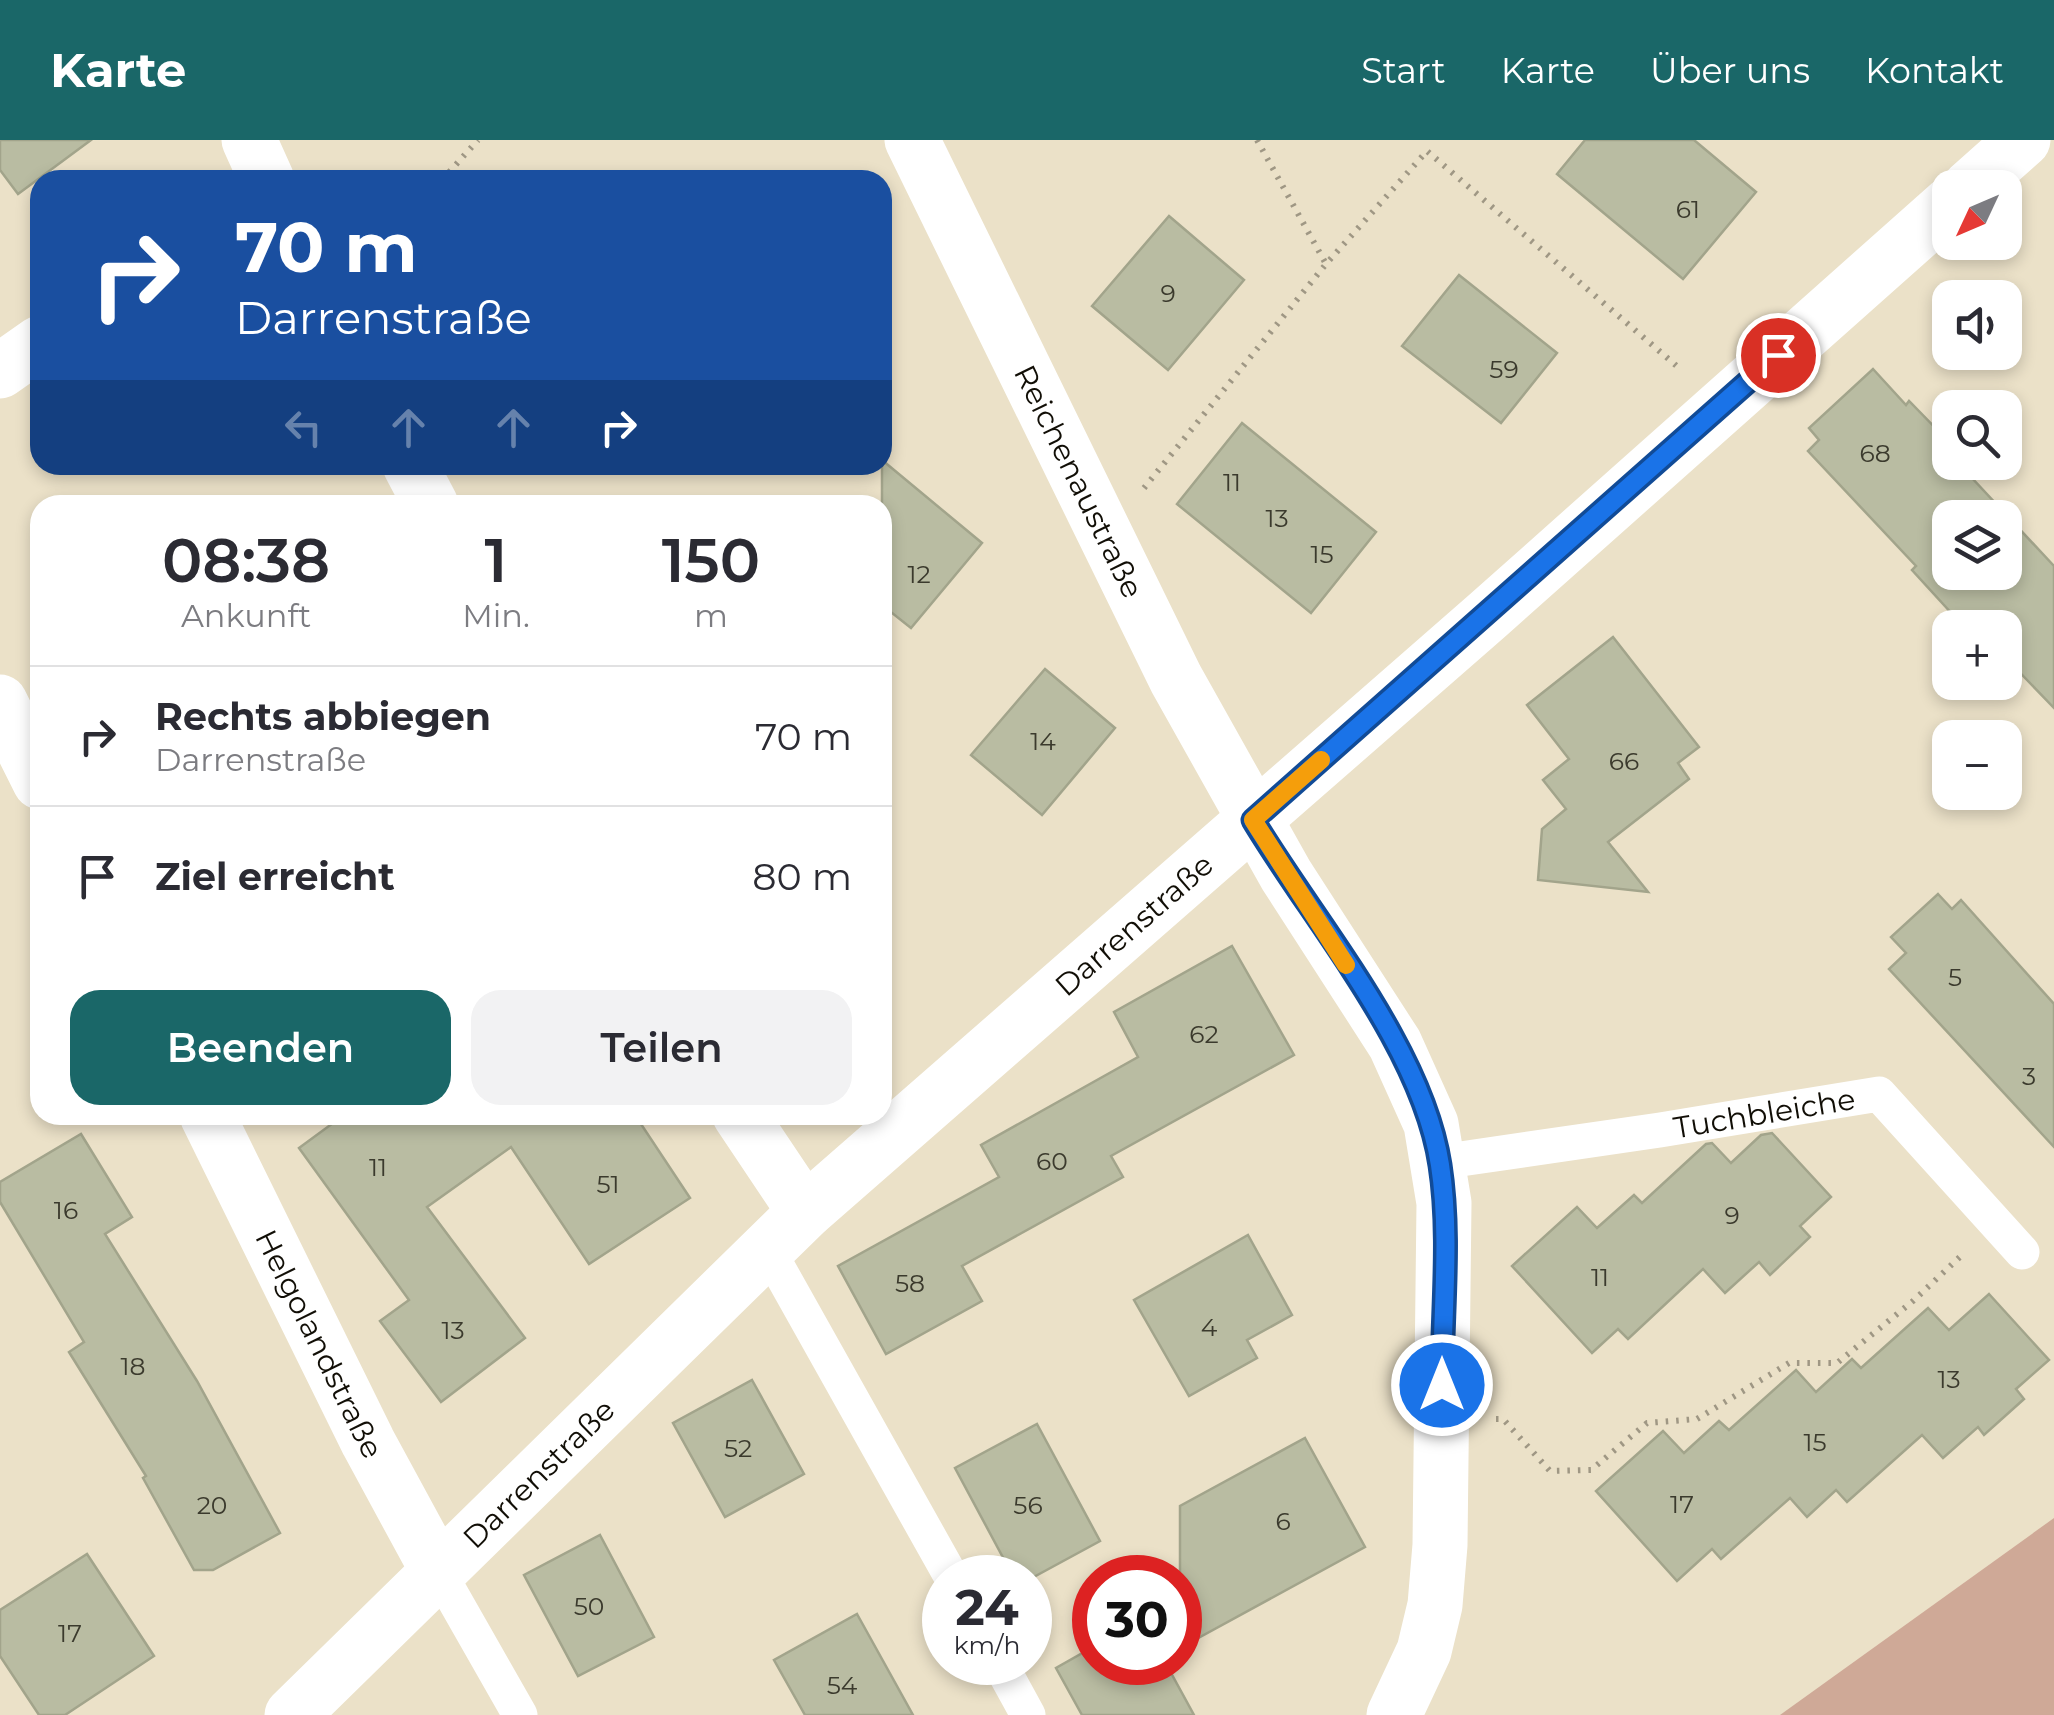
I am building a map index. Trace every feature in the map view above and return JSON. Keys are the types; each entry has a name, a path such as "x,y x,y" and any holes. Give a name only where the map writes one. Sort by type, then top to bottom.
{"street":[{"path":"249,140 262,170"},
{"name":"Reichenaustraße","path":"912,140 1176,679 1253,820"},
{"path":"1989,170 2023,140"},
{"name":"Darrenstraße","path":"292,1715 806,1212 1932,220"},
{"path":"0,371 30,350"},
{"path":"0,702 30,762"},
{"path":"1253,820 1395,1044 1431,1124 1440,1162 1444,1203 1442,1478 1435,1605 1424,1651 1394,1715"},
{"name":"Helgolandstraße","path":"212,1125 368,1442 438,1571"},
{"path":"747,1125 806,1212"}],"lane":[{"name":"Tuchbleiche","path":"1440,1162 1879,1094 2022,1252"},
{"path":"768,1250 939,1555"},
{"name":"Darrenstraße","path":"438,1571 520,1715"},
{"path":"1012,1685 1028,1715"}],"path":[{"path":"451,170 478,140"},
{"path":"1257,140 1326,264"},
{"path":"1106,536 1326,264 1427,151 1722,404"},
{"path":"1442,1416 1503,1419 1550,1471 1591,1470 1647,1423 1696,1419 1790,1363 1837,1363 1914,1301 1996,1222"}],"shaded area":[{"path":"2054,1518 2054,1715 1780,1715"}],"building":[{"path":"0,140 91,140 50,170 30,170 30,185 18,194 0,170"},
{"path":"1585,140 1694,140 1756,192 1683,279 1557,174"},
{"path":"1169,216 1244,280 1168,370 1092,306"},
{"path":"1459,275 1557,353 1501,423 1402,346"},
{"path":"1873,369 1906,405 1909,401 1932,425 1932,480 1974,480 1992,500 1932,500 1932,590 2022,590 2022,532 2054,566 2054,708 2022,675 2022,610 1949,610 1912,570 1916,566 1808,451 1819,440 1809,428"},
{"path":"1242,423 1376,532 1311,613 1177,504"},
{"path":"892,468 982,543 911,628 892,613 892,495 882,495 882,475 892,475"},
{"path":"1613,637 1699,747 1678,763 1689,779 1608,842 1648,892 1538,880 1542,829 1566,809 1543,780 1569,759 1527,705"},
{"path":"1045,669 1115,728 1042,815 971,755"},
{"path":"1938,894 1952,909 1961,900 2054,1004 2054,1147 1889,969 1906,953 1891,937"},
{"path":"1232,946 1294,1055 1111,1156 1123,1177 962,1266 982,1301 886,1354 838,1266 999,1177 981,1145 1138,1057 1114,1012"},
{"path":"330,1125 642,1125 690,1198 589,1264 511,1147 427,1207 525,1338 441,1402 380,1321 409,1300 299,1148"},
{"path":"1772,1133 1831,1197 1800,1226 1810,1237 1770,1275 1759,1262 1725,1293 1703,1269 1628,1339 1618,1329 1592,1353 1512,1266 1577,1207 1597,1228 1634,1195 1642,1203 1706,1144 1712,1143 1731,1163 1761,1135"},
{"path":"81,1134 132,1217 105,1234 197,1381 280,1533 213,1570 194,1570 143,1478 146,1476 69,1352 84,1342 0,1202 0,1182"},
{"path":"1248,1235 1292,1315 1247,1340 1257,1358 1189,1396 1134,1300"},
{"path":"1989,1294 2049,1360 2016,1389 2024,1399 1984,1435 1978,1427 1943,1458 1922,1435 1847,1502 1836,1490 1807,1517 1790,1498 1721,1559 1712,1549 1677,1581 1596,1491 1663,1431 1684,1453 1719,1421 1729,1430 1796,1370 1816,1392 1852,1359 1861,1368 1928,1308 1949,1330"},
{"path":"752,1380 804,1474 725,1517 673,1423"},
{"path":"1037,1424 1100,1541 1052,1567 1052,1555 1002,1555 955,1468"},
{"path":"1305,1438 1365,1547 1202,1636 1202,1555 1180,1555 1180,1506"},
{"path":"600,1535 654,1637 578,1676 524,1575"},
{"path":"87,1554 154,1656 65,1715 39,1715 0,1656 0,1610"},
{"path":"857,1614 913,1715 805,1715 774,1660"},
{"path":"1072,1659 1072,1685 1178,1685 1194,1715 1082,1715 1056,1668"}],"slow traffic":[{"path":"1321,760 1253,820 1346,965"}],"route":[{"path":"1442,1385 1444,1203 1431,1124 1395,1044 1253,820 1778,355"}]}
